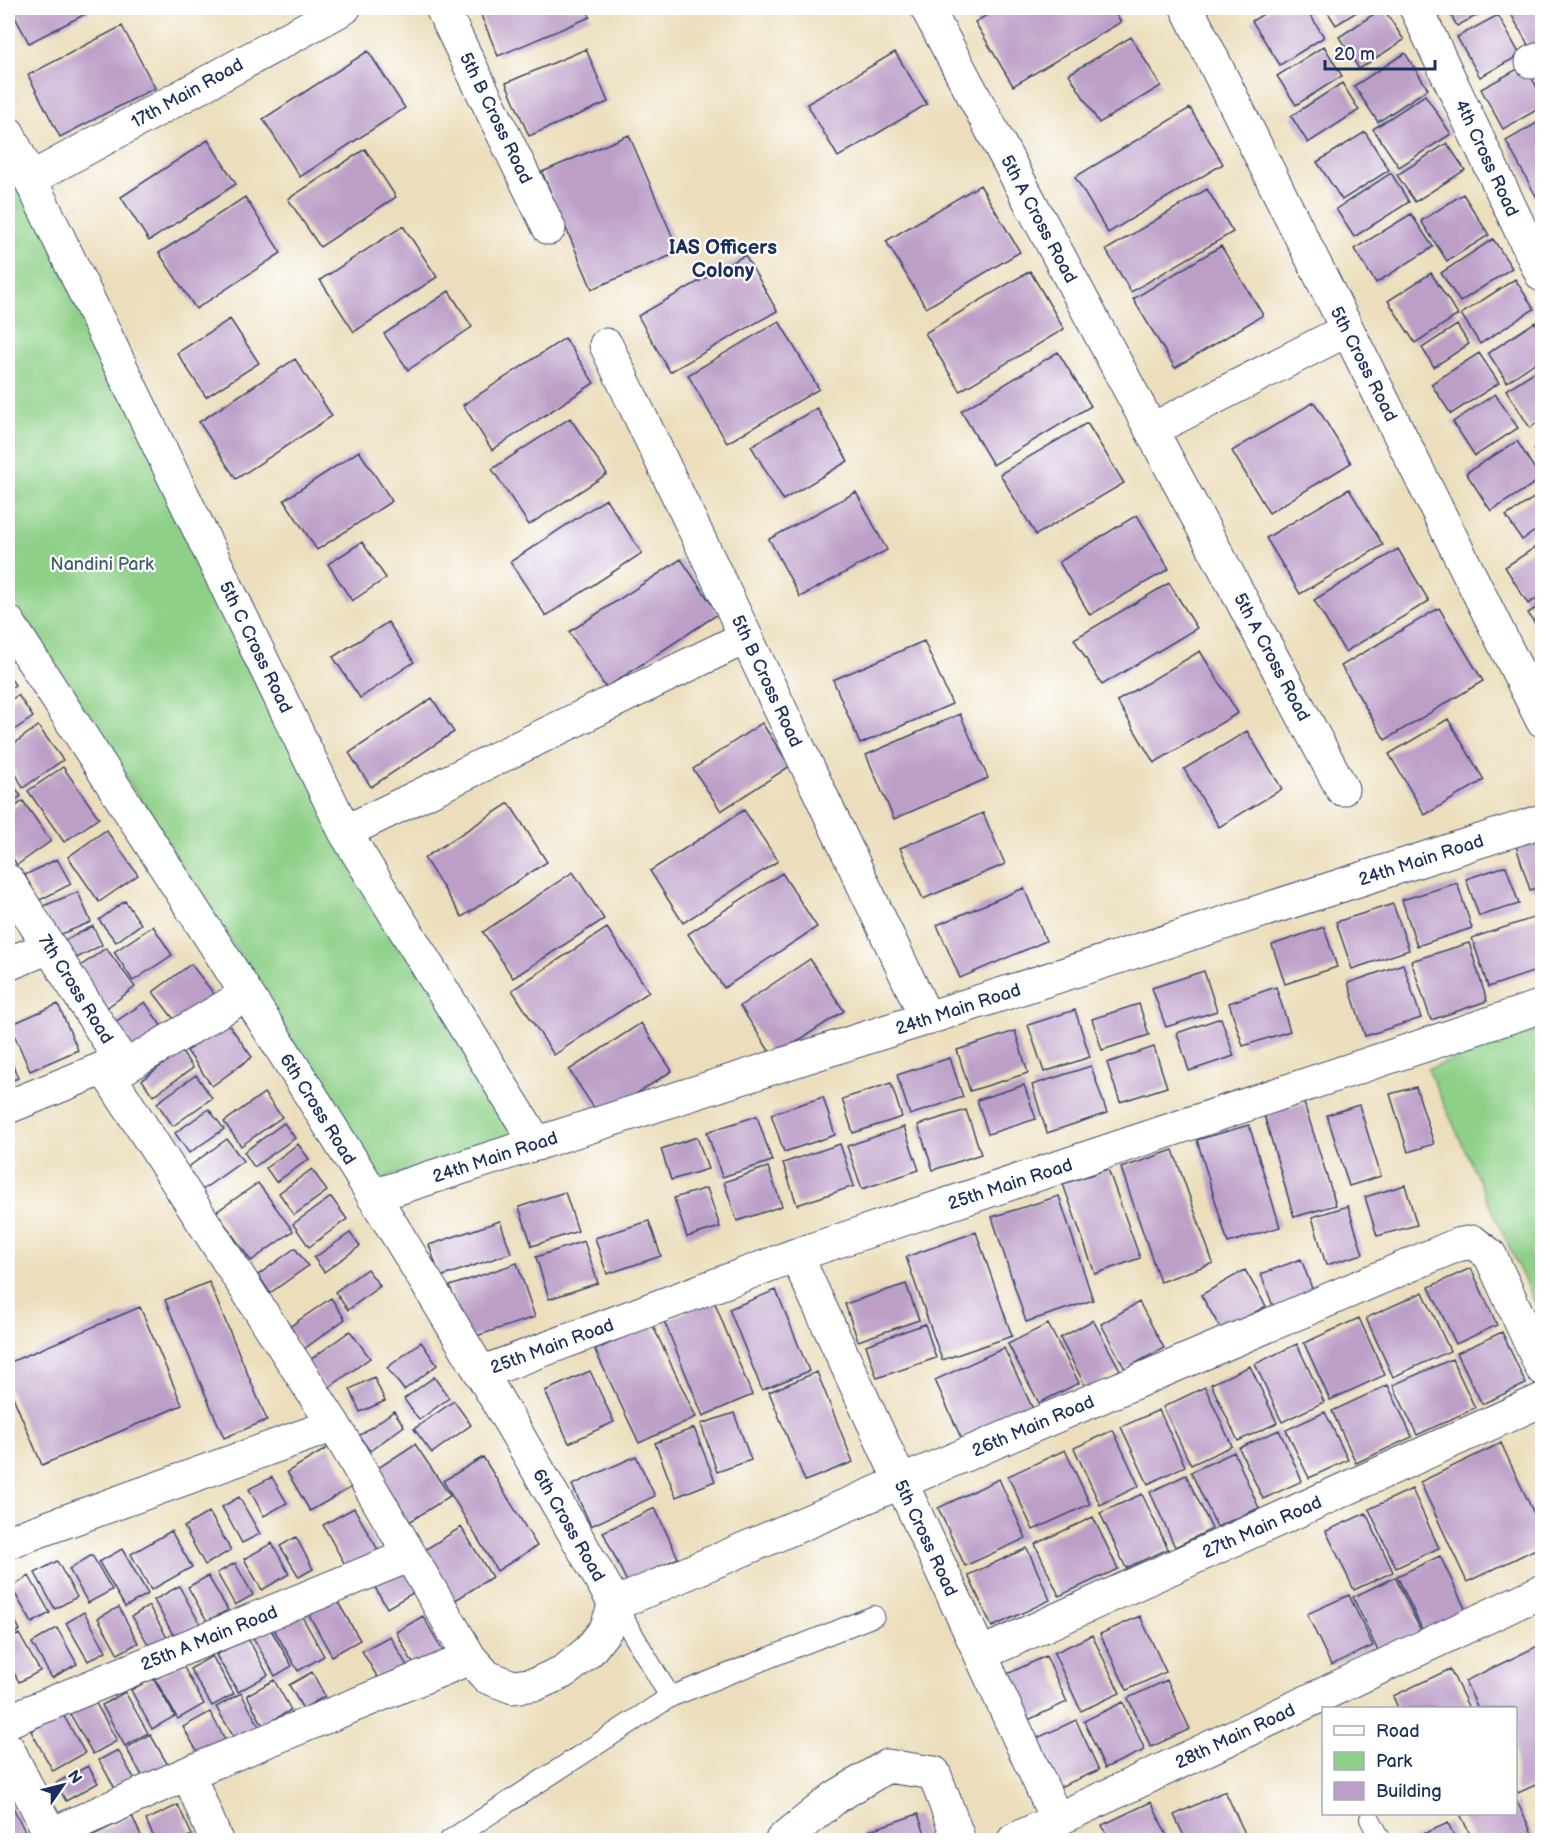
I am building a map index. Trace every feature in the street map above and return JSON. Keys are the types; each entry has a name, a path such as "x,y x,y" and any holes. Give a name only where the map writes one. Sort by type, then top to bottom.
{"street":[{"name":"17th Main Road","path":"30,179 344,8"},
{"name":"5th B Cross Road","path":"442,8 549,228"},
{"name":"5th A Cross Road","path":"927,8 1342,789"},
{"name":"5th Cross Road","path":"1187,8 1542,720"},
{"name":"4th Cross Road","path":"1416,8 1542,275"},
{"name":"5th C Cross Road","path":"8,133 345,832 537,1144"},
{"path":"1151,430 1347,330"},
{"name":"5th B Cross Road","path":"606,345 927,1018"},
{"name":"6th Cross Road","path":"8,622 247,994 373,1196 481,1372 615,1604"},
{"path":"345,832 747,637"},
{"name":"24th Main Road","path":"373,1196 1542,821"},
{"name":"7th Cross Road","path":"8,881 49,947 114,1067"},
{"path":"8,964 49,947"},
{"path":"8,1107 114,1067 247,994"},
{"name":"25th Main Road","path":"481,1372 796,1255 1542,1006"},
{"path":"114,1067 334,1425 479,1667 513,1688 536,1684 565,1671 589,1651 606,1629 615,1604"},
{"name":"26th Main Road","path":"615,1604 1457,1245 1473,1242 1490,1255 1542,1368"},
{"name":"5th Cross Road","path":"796,1255 1057,1820"},
{"name":"27th Main Road","path":"981,1654 1542,1400"},
{"path":"8,1542 334,1425"},
{"name":"25th A Main Road","path":"8,1721 410,1555"},
{"name":"28th Main Road","path":"1014,1840 1542,1591"},
{"path":"8,1749 51,1838 188,1773 479,1667"},
{"path":"782,1840 836,1797 887,1766 934,1773 958,1840"},
{"path":"188,1773 216,1840"}],"lane":[{"path":"615,1604 670,1696"},
{"path":"450,1840 670,1696 874,1616"},
{"path":"1370,1819 1381,1840"}],"green space":[{"name":"Nandini Park","path":"8,151 519,1138 381,1179 8,591"},
{"path":"1542,1028 1542,1319 1428,1069"}],"building":[{"path":"10,8 97,8 29,43"},
{"path":"478,8 586,8 590,17 498,56"},
{"path":"999,8 1112,8 1121,22 1013,86 975,22"},
{"path":"1273,8 1306,8 1324,37 1280,65 1252,21"},
{"path":"1325,8 1363,8 1336,25"},
{"path":"1383,8 1404,40 1359,69 1339,37"},
{"path":"1447,8 1491,8 1457,26"},
{"path":"1519,8 1542,8 1542,46 1532,52 1510,12"},
{"path":"1498,15 1520,55 1480,77 1457,37"},
{"path":"122,26 155,88 60,137 28,75"},
{"path":"1131,37 1161,86 1099,123 1069,74"},
{"path":"1324,46 1342,76 1296,105 1277,76"},
{"path":"586,49 608,102 529,136 506,83"},
{"path":"368,51 405,108 300,177 263,119"},
{"path":"895,52 927,104 838,157 807,104"},
{"path":"1405,53 1428,89 1378,122 1354,86"},
{"path":"1525,65 1542,97 1542,107 1503,129 1481,89"},
{"path":"1342,83 1359,110 1308,143 1291,116"},
{"path":"1425,95 1451,134 1399,167 1373,129"},
{"path":"1190,108 1223,164 1108,233 1075,177"},
{"path":"1542,120 1542,195 1537,198 1506,141"},
{"path":"1365,132 1389,170 1342,200 1317,162"},
{"path":"629,135 679,252 592,289 542,172"},
{"path":"208,140 236,184 149,241 121,197"},
{"path":"1447,143 1465,170 1415,202 1397,175"},
{"path":"365,149 396,197 320,247 288,199"},
{"path":"1391,173 1409,202 1354,237 1336,209"},
{"path":"980,185 1020,252 926,308 886,241"},
{"path":"1207,189 1233,232 1131,292 1106,250"},
{"path":"1463,194 1489,235 1447,261 1421,221"},
{"path":"245,197 281,253 196,309 159,253"},
{"path":"1411,214 1433,247 1376,283 1354,249"},
{"path":"403,226 437,277 354,332 320,280"},
{"path":"1493,239 1512,268 1460,302 1441,273"},
{"path":"1221,246 1263,315 1175,368 1133,299"},
{"path":"745,255 777,311 670,372 638,316"},
{"path":"1030,271 1064,329 960,391 925,333"},
{"path":"1431,273 1458,315 1415,343 1388,301"},
{"path":"1515,279 1534,309 1480,344 1461,314"},
{"path":"449,291 472,327 408,370 384,334"},
{"path":"230,319 259,363 206,397 177,353"},
{"path":"779,321 819,389 727,443 688,375"},
{"path":"1535,322 1542,334 1542,358 1507,382 1488,353"},
{"path":"1457,325 1469,344 1434,367 1422,348"},
{"path":"565,338 594,383 492,450 463,405"},
{"path":"1058,352 1091,406 993,465 961,411"},
{"path":"1479,353 1499,383 1451,414 1431,384"},
{"path":"295,359 332,416 236,479 199,422"},
{"path":"1542,367 1542,419 1530,428 1506,390"},
{"path":"1495,394 1518,428 1475,456 1453,422"},
{"path":"1314,402 1351,463 1269,513 1232,451"},
{"path":"817,408 848,461 783,500 751,446"},
{"path":"570,418 607,474 529,525 492,469"},
{"path":"1087,423 1124,483 1036,535 1000,474"},
{"path":"1517,441 1541,479 1491,511 1466,473"},
{"path":"1542,444 1542,462 1534,449"},
{"path":"359,451 392,501 317,550 284,500"},
{"path":"1349,489 1383,545 1300,594 1266,538"},
{"path":"856,492 887,550 800,597 769,539"},
{"path":"1538,495 1542,502 1542,526 1522,540 1506,516"},
{"path":"606,499 642,553 546,616 510,562"},
{"path":"1137,515 1169,569 1090,615 1059,562"},
{"path":"362,542 386,578 352,601 328,564"},
{"path":"1542,543 1542,595 1528,604 1505,567"},
{"path":"1398,549 1429,601 1345,652 1314,600"},
{"path":"681,559 718,614 606,688 569,632"},
{"path":"1169,583 1197,628 1102,685 1074,639"},
{"path":"1542,604 1542,634 1528,613"},
{"path":"1439,608 1483,681 1385,740 1341,666"},
{"path":"388,622 414,662 360,698 333,657"},
{"path":"924,641 952,704 860,744 833,680"},
{"path":"1200,651 1238,713 1154,763 1117,701"},
{"path":"8,674 15,685 8,690"},
{"path":"18,695 33,717 8,734 8,702"},
{"path":"432,698 454,732 371,787 349,753"},
{"path":"960,714 988,778 894,819 866,755"},
{"path":"1448,719 1484,780 1425,815 1389,754"},
{"path":"762,723 790,766 721,811 693,769"},
{"path":"38,726 63,760 23,788 8,758 8,748"},
{"path":"1247,731 1282,789 1219,827 1184,769"},
{"path":"63,767 99,818 64,842 28,791"},
{"path":"8,777 21,796 8,805"},
{"path":"23,801 51,841 17,865 8,851 8,812"},
{"path":"509,803 547,862 462,917 424,858"},
{"path":"744,810 778,861 683,923 650,871"},
{"path":"983,813 1005,864 923,899 900,848"},
{"path":"106,830 138,875 99,902 68,857"},
{"path":"1542,837 1542,886 1530,890 1516,846"},
{"path":"57,859 71,884 38,901 25,875"},
{"path":"1506,866 1519,904 1479,916 1466,879"},
{"path":"573,872 604,919 513,978 483,932"},
{"path":"782,873 817,927 724,988 688,934"},
{"path":"1457,883 1472,928 1417,946 1402,900"},
{"path":"1024,888 1046,941 960,978 937,925"},
{"path":"78,892 91,922 54,937 41,907"},
{"path":"125,901 141,924 116,942 99,920"},
{"path":"1393,904 1409,950 1352,969 1336,922"},
{"path":"1542,915 1542,969 1488,987 1472,938"},
{"path":"93,926 102,945 71,961 61,942"},
{"path":"153,926 172,955 133,981 114,952"},
{"path":"1324,927 1337,967 1285,984 1272,945"},
{"path":"607,928 649,992 554,1055 512,990"},
{"path":"1469,943 1487,1001 1431,1020 1411,961"},
{"path":"106,948 135,987 101,1012 72,972"},
{"path":"810,959 844,1011 773,1057 740,1006"},
{"path":"191,964 214,994 176,1022 153,992"},
{"path":"1403,964 1421,1018 1365,1036 1348,983"},
{"path":"1204,971 1217,1011 1166,1027 1152,988"},
{"path":"1276,987 1290,1031 1243,1046 1229,1003"},
{"path":"145,1002 166,1033 129,1057 109,1026"},
{"path":"58,1004 78,1050 30,1071 10,1025"},
{"path":"1139,1004 1149,1035 1102,1050 1092,1019"},
{"path":"1075,1010 1090,1057 1044,1072 1028,1025"},
{"path":"1221,1018 1234,1056 1189,1071 1177,1033"},
{"path":"227,1022 252,1057 212,1086 187,1051"},
{"path":"641,1023 672,1071 600,1117 569,1070"},
{"path":"1015,1031 1028,1073 970,1091 957,1050"},
{"path":"1154,1047 1167,1087 1120,1102 1107,1063"},
{"path":"181,1051 193,1068 153,1096 142,1080"},
{"path":"8,1053 18,1078 8,1082"},
{"path":"950,1058 963,1097 910,1115 897,1075"},
{"path":"1091,1066 1107,1113 1047,1133 1032,1085"},
{"path":"196,1075 212,1098 173,1126 157,1103"},
{"path":"891,1083 902,1117 853,1133 842,1099"},
{"path":"1024,1085 1036,1119 988,1134 977,1100"},
{"path":"1416,1087 1434,1144 1408,1152 1390,1094"},
{"path":"264,1093 282,1117 241,1146 224,1122"},
{"path":"823,1097 835,1135 784,1152 771,1114"},
{"path":"1304,1103 1336,1205 1294,1217 1264,1115"},
{"path":"1359,1105 1381,1176 1349,1186 1327,1115"},
{"path":"209,1109 224,1129 189,1153 175,1133"},
{"path":"966,1110 981,1154 933,1170 918,1125"},
{"path":"757,1116 772,1161 722,1177 707,1132"},
{"path":"284,1123 295,1138 254,1167 244,1152"},
{"path":"1249,1125 1280,1227 1228,1243 1197,1140"},
{"path":"904,1127 919,1170 862,1189 847,1146"},
{"path":"697,1137 708,1169 671,1180 661,1149"},
{"path":"227,1139 243,1161 202,1190 187,1168"},
{"path":"298,1144 309,1159 276,1182 266,1168"},
{"path":"840,1144 854,1186 797,1205 783,1163"},
{"path":"1173,1150 1213,1263 1160,1282 1121,1168"},
{"path":"768,1167 782,1206 737,1221 724,1182"},
{"path":"312,1169 327,1191 294,1215 279,1193"},
{"path":"1108,1169 1140,1258 1095,1274 1063,1184"},
{"path":"258,1183 293,1231 251,1261 216,1212"},
{"path":"1405,1185 1417,1225 1377,1236 1365,1197"},
{"path":"707,1188 720,1227 687,1237 674,1198"},
{"path":"565,1192 578,1231 532,1246 519,1207"},
{"path":"1059,1196 1093,1300 1026,1322 992,1217"},
{"path":"331,1197 347,1219 309,1247 293,1224"},
{"path":"1348,1206 1363,1254 1326,1265 1312,1217"},
{"path":"500,1221 511,1253 440,1277 429,1245"},
{"path":"649,1221 661,1256 607,1274 595,1238"},
{"path":"976,1232 1012,1336 942,1360 906,1257"},
{"path":"350,1233 360,1246 324,1272 314,1258"},
{"path":"584,1241 598,1283 549,1299 536,1257"},
{"path":"295,1248 308,1266 270,1293 258,1275"},
{"path":"1301,1259 1314,1294 1274,1309 1261,1274"},
{"path":"517,1263 535,1317 467,1339 450,1286"},
{"path":"1471,1268 1497,1325 1456,1344 1429,1287"},
{"path":"367,1269 380,1286 348,1310 335,1292"},
{"path":"1245,1270 1266,1306 1222,1331 1201,1295"},
{"path":"209,1282 267,1420 224,1438 165,1300"},
{"path":"906,1284 919,1320 858,1341 845,1304"},
{"path":"776,1290 809,1371 762,1390 729,1309"},
{"path":"1423,1292 1450,1351 1393,1377 1366,1318"},
{"path":"331,1298 345,1319 304,1349 288,1328"},
{"path":"714,1301 752,1395 703,1416 664,1321"},
{"path":"1139,1302 1164,1348 1125,1369 1101,1324"},
{"path":"140,1307 182,1405 42,1465 8,1385 8,1363"},
{"path":"1359,1318 1385,1375 1330,1400 1304,1343"},
{"path":"1093,1320 1120,1370 1087,1389 1060,1338"},
{"path":"652,1324 696,1417 639,1443 595,1350"},
{"path":"925,1324 936,1358 877,1378 866,1345"},
{"path":"1048,1324 1079,1383 1039,1403 1008,1344"},
{"path":"350,1331 370,1358 327,1389 307,1362"},
{"path":"1502,1332 1526,1384 1482,1404 1457,1353"},
{"path":"421,1342 437,1365 404,1390 387,1368"},
{"path":"1297,1344 1324,1402 1282,1422 1255,1364"},
{"path":"1004,1348 1033,1409 963,1442 935,1380"},
{"path":"1452,1359 1475,1408 1417,1435 1393,1385"},
{"path":"1250,1366 1277,1423 1238,1441 1211,1384"},
{"path":"590,1371 614,1422 569,1443 545,1391"},
{"path":"817,1372 853,1462 805,1481 769,1392"},
{"path":"374,1377 385,1401 360,1412 350,1389"},
{"path":"434,1377 449,1398 419,1420 404,1399"},
{"path":"1388,1385 1412,1437 1356,1463 1332,1411"},
{"path":"1205,1387 1232,1446 1191,1465 1163,1407"},
{"path":"454,1401 471,1425 432,1453 414,1429"},
{"path":"1159,1410 1185,1466 1148,1484 1121,1427"},
{"path":"394,1411 404,1426 370,1451 359,1436"},
{"path":"1325,1412 1348,1460 1309,1478 1286,1430"},
{"path":"734,1413 751,1460 717,1472 701,1424"},
{"path":"694,1428 715,1481 676,1497 655,1443"},
{"path":"1113,1430 1139,1486 1100,1505 1074,1448"},
{"path":"1279,1430 1302,1481 1263,1499 1239,1448"},
{"path":"1501,1443 1542,1531 1542,1546 1467,1582 1420,1482"},
{"path":"415,1444 450,1496 403,1526 369,1474"},
{"path":"329,1447 352,1487 310,1511 287,1472"},
{"path":"1065,1450 1090,1504 1033,1530 1008,1476"},
{"path":"1234,1452 1259,1508 1217,1527 1191,1472"},
{"path":"636,1456 655,1496 591,1526 572,1485"},
{"path":"483,1457 537,1546 497,1571 443,1481"},
{"path":"1186,1475 1212,1529 1175,1547 1150,1492"},
{"path":"272,1477 287,1503 264,1516 249,1489"},
{"path":"999,1479 1026,1538 965,1566 938,1508"},
{"path":"1412,1489 1439,1548 1396,1568 1369,1509"},
{"path":"1142,1494 1168,1549 1126,1568 1100,1513"},
{"path":"239,1497 260,1534 242,1543 222,1507"},
{"path":"354,1508 379,1552 348,1570 323,1525"},
{"path":"655,1508 678,1558 627,1582 603,1532"},
{"path":"209,1512 231,1550 205,1565 184,1527"},
{"path":"1366,1513 1393,1572 1354,1590 1326,1531"},
{"path":"1093,1517 1118,1569 1059,1596 1035,1544"},
{"path":"461,1527 492,1577 451,1603 420,1553"},
{"path":"171,1531 192,1567 151,1590 131,1554"},
{"path":"296,1537 313,1569 299,1577 280,1546"},
{"path":"272,1543 289,1574 262,1590 244,1559"},
{"path":"1027,1548 1050,1600 992,1627 968,1575"},
{"path":"122,1549 148,1594 125,1607 99,1562"},
{"path":"92,1555 112,1590 88,1603 69,1569"},
{"path":"1440,1556 1467,1613 1424,1633 1397,1576"},
{"path":"402,1560 418,1590 387,1608 370,1579"},
{"path":"57,1561 77,1597 55,1609 35,1573"},
{"path":"235,1563 253,1595 235,1605 217,1573"},
{"path":"29,1576 50,1613 32,1623 11,1587"},
{"path":"208,1576 228,1610 207,1621 188,1587"},
{"path":"1395,1577 1421,1631 1378,1651 1353,1597"},
{"path":"179,1586 200,1624 175,1638 154,1600"},
{"path":"332,1592 360,1640 332,1656 305,1608"},
{"path":"1349,1595 1373,1646 1331,1665 1307,1614"},
{"path":"8,1606 20,1630 8,1637"},
{"path":"149,1606 169,1641 152,1651 132,1616"},
{"path":"119,1607 138,1643 118,1654 98,1618"},
{"path":"299,1611 324,1656 298,1671 272,1626"},
{"path":"84,1612 106,1651 88,1661 66,1623"},
{"path":"423,1616 448,1660 420,1676 396,1632"},
{"path":"1140,1616 1166,1672 1127,1690 1100,1634"},
{"path":"266,1621 292,1666 275,1676 249,1630"},
{"path":"57,1628 77,1664 52,1678 32,1643"},
{"path":"19,1634 40,1671 19,1682 8,1662 8,1640"},
{"path":"1092,1635 1120,1693 1081,1711 1054,1653"},
{"path":"390,1636 412,1675 385,1690 362,1651"},
{"path":"247,1637 268,1675 238,1692 216,1655"},
{"path":"1542,1644 1542,1782 1518,1793 1517,1707 1478,1707 1465,1681"},
{"path":"212,1656 234,1694 212,1706 190,1669"},
{"path":"1046,1656 1067,1702 1026,1721 1005,1675"},
{"path":"182,1664 204,1704 178,1719 155,1679"},
{"path":"1450,1669 1469,1707 1398,1707 1393,1696"},
{"path":"312,1672 325,1696 303,1709 289,1685"},
{"path":"153,1678 175,1716 152,1729 131,1690"},
{"path":"274,1680 291,1710 263,1726 247,1695"},
{"path":"1167,1680 1190,1729 1151,1747 1128,1698"},
{"path":"125,1692 148,1733 125,1746 102,1705"},
{"path":"241,1693 260,1728 236,1741 216,1707"},
{"path":"93,1698 117,1741 93,1754 69,1712"},
{"path":"1123,1702 1145,1750 1105,1768 1084,1721"},
{"path":"210,1712 227,1743 201,1758 183,1727"},
{"path":"62,1713 85,1753 53,1771 31,1731"},
{"path":"1076,1720 1099,1770 1055,1789 1033,1740"},
{"path":"150,1734 168,1765 144,1779 126,1748"},
{"path":"118,1750 136,1782 117,1792 99,1760"},
{"path":"88,1766 98,1783 66,1801 56,1783"},
{"path":"1225,1791 1248,1840 1186,1840 1174,1815"},
{"path":"9,1800 28,1837 8,1840"},
{"path":"1517,1801 1535,1840 1473,1840 1460,1815 1517,1815"},
{"path":"1151,1802 1169,1840 1109,1840 1102,1825"},
{"path":"178,1805 192,1835 180,1840 155,1840 146,1820"},
{"path":"918,1814 927,1840 864,1840 862,1833"},
{"path":"132,1816 143,1840 88,1840 87,1838"},
{"path":"1448,1823 1456,1840 1410,1840"}],"district":[{"name":"IAS Officers Colony","path":"723,258"}]}
